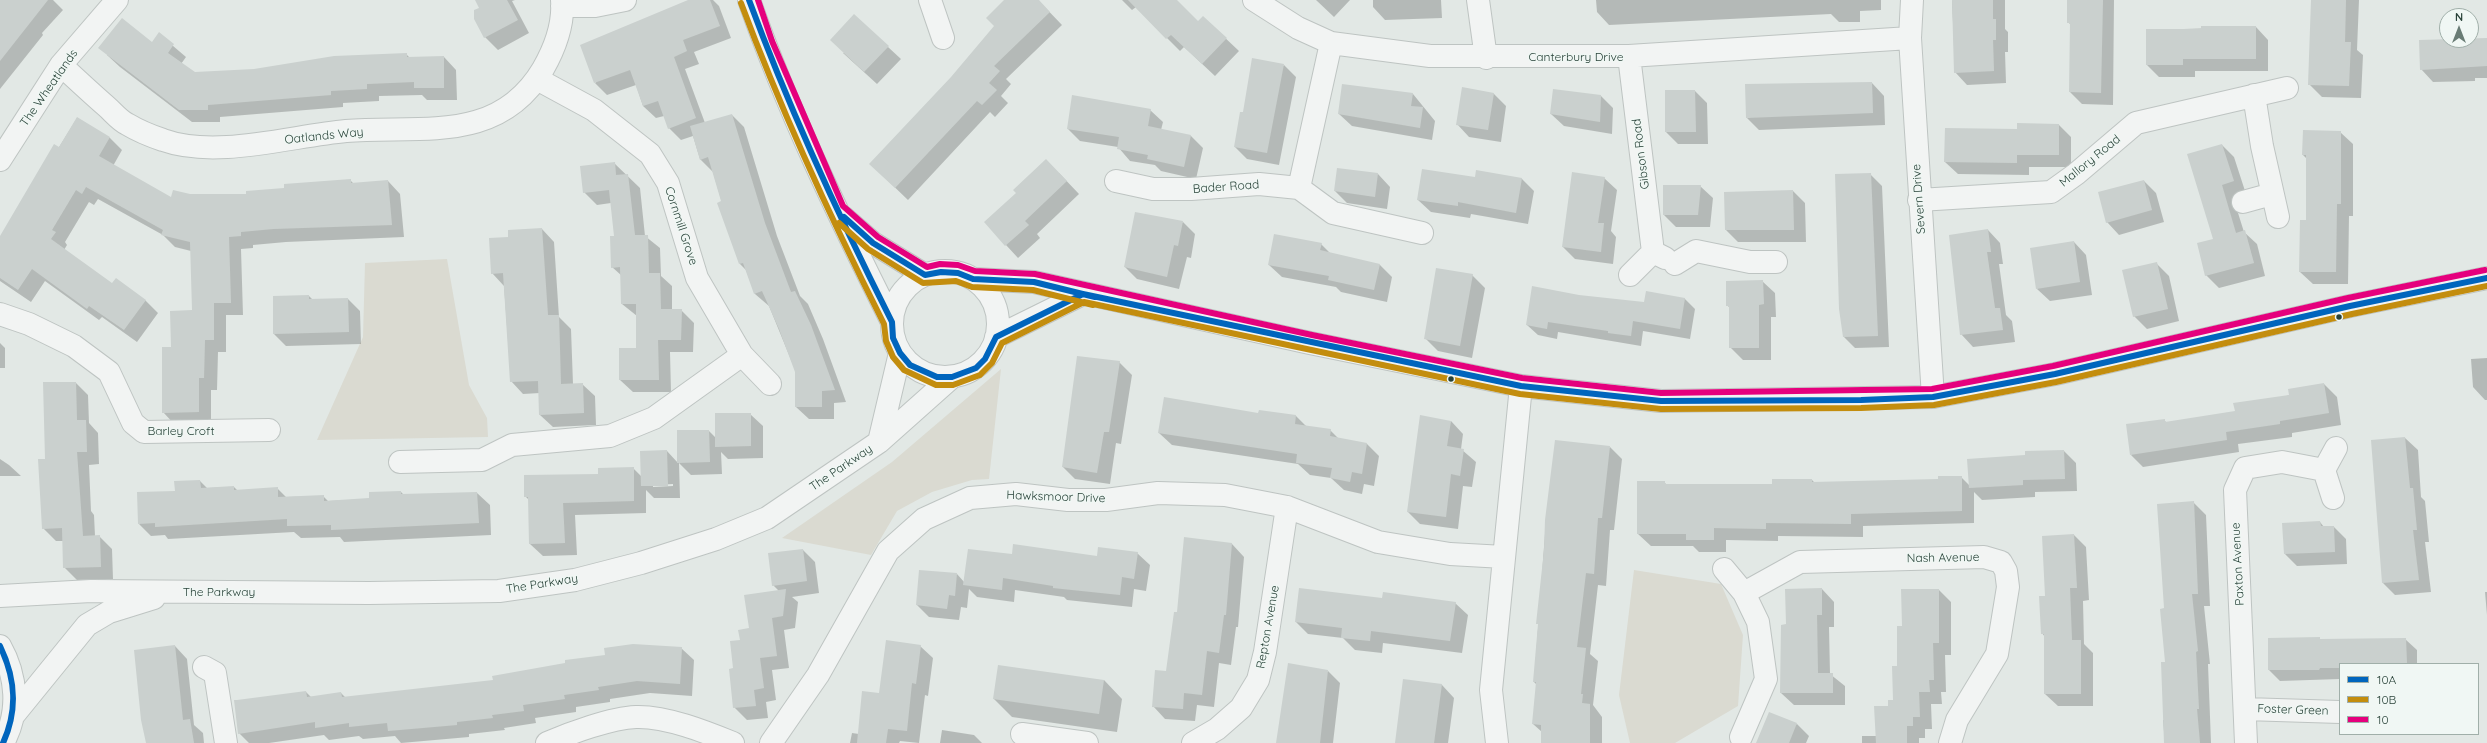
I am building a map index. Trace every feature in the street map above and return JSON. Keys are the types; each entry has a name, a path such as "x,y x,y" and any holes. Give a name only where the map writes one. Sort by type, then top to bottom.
{"street":[{"name":"The Wheatlands","path":"1,156 61,65 117,0"},
{"path":"562,3 595,6 625,0"},
{"path":"749,0 765,44 836,211 892,322"},
{"path":"930,0 943,38"},
{"name":"Canterbury Drive","path":"1254,0 1298,28 1331,43 1430,56 1486,58 1629,56 1910,38"},
{"path":"1478,0 1486,58"},
{"name":"Severn Drive","path":"1912,0 1910,38 1919,200 1933,397"},
{"name":"Oatlands Way","path":"61,65 126,124 164,140 194,146 256,144 347,131 436,130 488,118 520,100 537,79 552,54 563,16 562,3"},
{"path":"1331,43 1299,188 1334,214 1422,233"},
{"name":"Gibson Road","path":"1629,56 1653,252"},
{"name":"Cornmill Grove","path":"537,79 594,110 650,154 668,183 698,278 742,355 770,384"},
{"name":"Mallory Road","path":"1919,200 2051,192 2076,174 2136,123 2287,88"},
{"path":"2254,95 2272,194 2278,216"},
{"name":"Bader Road","path":"1116,181 1153,189 1191,189 1259,184 1299,188"},
{"path":"2243,202 2272,194"},
{"path":"836,211 873,243 925,275"},
{"path":"1630,275 1653,252 1681,267 1696,251 1750,262 1776,262"},
{"path":"942,272 958,273 973,279 986,290 994,304 998,320 996,336 992,348 980,363 964,374 952,377 937,377 923,372 910,365 900,353 894,338 892,322 896,302 908,286 925,275 942,272"},
{"path":"973,279 1034,282 1083,294 1521,386 1661,402 1933,397 2055,374 2399,296 2478,280"},
{"path":"996,336 1083,294"},
{"name":"Barley Croft","path":"0,314 29,324 74,346 109,372 133,423 144,432 269,430"},
{"name":"The Parkway","path":"879,442 900,353"},
{"path":"400,462 482,460 512,445 610,436 654,418 742,355"},
{"name":"The Parkway","path":"0,596 91,591 369,593 499,591 575,580 641,563 716,539 767,518 879,442 952,377"},
{"path":"1497,743 1491,690 1521,386"},
{"path":"2333,498 2324,470 2336,448"},
{"name":"Paxton Avenue","path":"2246,743 2235,490 2245,468 2282,462 2324,470"},
{"name":"Hawksmoor Drive","path":"771,743 818,675 888,551 924,519 970,498 1016,494 1068,500 1106,500 1158,493 1225,495 1287,507 1378,542 1450,554 1504,556"},
{"name":"Repton Avenue","path":"1193,743 1217,729 1241,708 1258,680 1265,652 1287,507"},
{"name":"Nash Avenue","path":"1744,593 1800,562 1984,557 2001,562 2006,571 2008,587 1997,654 1956,720 1950,743"},
{"path":"1724,569 1744,593 1758,622 1766,679 1741,737"},
{"name":"The Parkway","path":"13,716 87,625 109,612 172,592"},
{"path":"0,646 6,658 13,680 13,716 3,743"},
{"path":"204,667 215,673 226,743"},
{"name":"Foster Green","path":"2245,709 2339,712"},
{"path":"547,743 579,730 636,717 687,725 734,743"},
{"path":"1022,734 1087,743"}],"shaded area":[{"path":"447,259 469,385 487,418 488,437 317,440 363,337 365,263"},
{"path":"1001,369 989,479 972,480 932,492 897,511 871,555 782,538 892,462"},
{"path":"1634,570 1721,584 1743,635 1738,706 1675,743 1630,743 1619,695"}],"building":[{"path":"0,0 48,0 0,61"},
{"path":"475,0 507,0 518,20 484,38 474,19 474,10 479,8"},
{"path":"688,0 710,0 720,26 683,40 687,51 674,57 696,118 668,129 658,101 643,106 630,70 594,83 580,45"},
{"path":"1004,0 1039,0 1050,12 994,66 1000,71 989,83 997,90 982,105 977,101 895,188 869,164 951,77 994,26 986,18"},
{"path":"1128,0 1177,0 1198,21 1203,16 1227,38 1202,64 1171,35 1166,39"},
{"path":"1952,0 1993,0 1993,19 1996,19 1996,40 1993,40 1994,71 1954,73"},
{"path":"2067,0 2103,0 2101,93 2069,92 2070,23 2067,23"},
{"path":"2311,0 2346,0 2345,42 2351,42 2349,86 2308,85"},
{"path":"854,14 889,46 864,72 830,40"},
{"path":"122,18 152,42 159,32 174,44 168,53 195,72 254,69 334,56 407,53 407,57 444,56 444,88 414,88 414,82 367,84 367,89 331,91 331,95 208,105 208,110 179,110 98,48"},
{"path":"2201,26 2256,26 2256,59 2183,59 2183,65 2146,65 2146,29 2201,29"},
{"path":"2479,38 2487,38 2487,66 2420,70 2419,40 2439,39 2439,48 2479,48"},
{"path":"1252,58 1284,64 1267,153 1234,147 1240,112 1243,112"},
{"path":"1872,82 1873,113 1746,118 1745,84"},
{"path":"1342,84 1413,93 1411,106 1423,107 1420,128 1338,114"},
{"path":"1462,87 1494,93 1488,130 1456,125"},
{"path":"1553,89 1601,95 1600,122 1550,114"},
{"path":"1665,90 1695,90 1696,132 1665,132"},
{"path":"1072,95 1151,109 1148,126 1191,135 1184,167 1147,159 1148,155 1117,149 1119,137 1067,129"},
{"path":"732,114 765,223 791,292 795,291 811,325 835,390 822,391 822,407 795,407 795,372 779,329 762,291 754,294 743,263 739,264 717,203 721,201 708,157 700,160 690,126"},
{"path":"77,117 110,137 99,156 171,197 173,190 190,194 246,194 246,191 284,188 284,184 351,179 351,183 388,180 392,225 273,229 241,232 241,236 229,237 231,303 214,303 214,340 205,340 204,378 199,378 199,412 162,413 162,347 171,347 170,311 192,310 190,242 161,235 163,230 86,187 82,194 76,190 52,230 56,232 51,239 112,283 116,278 146,300 124,330 89,306 87,309 32,269 18,290 0,278 0,236 54,144 59,147"},
{"path":"2017,123 2059,124 2059,155 2017,155 2017,163 1944,162 1945,128 2017,129"},
{"path":"2303,130 2341,131 2341,204 2337,204 2336,272 2299,272 2300,220 2306,220 2306,155 2302,155"},
{"path":"2222,144 2234,181 2222,185 2236,233 2245,230 2254,263 2205,276 2197,243 2213,239 2187,154"},
{"path":"1046,159 1067,181 1025,221 1029,225 1005,246 984,222 1016,193 1013,190"},
{"path":"615,162 616,175 628,174 635,235 648,235 649,273 660,273 661,309 682,309 681,340 658,340 659,380 619,380 619,348 636,348 636,304 621,304 620,267 611,268 610,236 614,236 609,190 583,193 580,166"},
{"path":"1337,168 1378,173 1375,197 1334,191"},
{"path":"1422,169 1475,177 1476,170 1522,178 1516,213 1458,202 1458,206 1417,200"},
{"path":"1572,172 1605,177 1598,223 1604,223 1601,252 1562,247"},
{"path":"1871,173 1878,336 1843,337 1839,309 1835,174"},
{"path":"2144,180 2152,210 2106,223 2098,192"},
{"path":"1663,185 1701,185 1698,215 1663,215"},
{"path":"1793,190 1794,230 1725,230 1724,192"},
{"path":"1135,212 1183,221 1178,246 1174,245 1167,277 1124,267"},
{"path":"542,228 548,315 559,315 561,384 583,383 584,413 539,415 538,381 510,382 503,273 491,274 489,238 508,237 508,230"},
{"path":"1988,229 1991,252 1987,252 1995,308 2000,308 2003,330 1960,335 1949,235"},
{"path":"1274,234 1322,243 1320,250 1380,264 1374,290 1328,280 1329,276 1268,265"},
{"path":"2074,241 2080,282 2036,289 2030,248"},
{"path":"2157,262 2168,309 2133,317 2122,270"},
{"path":"1436,268 1473,274 1460,346 1424,339"},
{"path":"1763,280 1764,304 1759,305 1759,348 1729,348 1729,306 1726,306 1726,281"},
{"path":"1532,286 1579,295 1644,302 1646,291 1685,298 1680,329 1633,321 1631,336 1548,322 1547,329 1526,325"},
{"path":"309,295 309,299 348,298 349,332 273,334 273,296"},
{"path":"1077,356 1120,361 1109,432 1104,432 1097,473 1062,467"},
{"path":"43,382 76,382 77,420 86,420 87,452 77,452 83,536 100,535 101,567 63,568 62,528 42,529 38,459 45,459"},
{"path":"2324,383 2329,413 2280,421 2280,424 2226,432 2227,440 2130,455 2126,424 2165,419 2165,422 2235,411 2233,403 2289,395 2288,389"},
{"path":"1164,397 1258,413 1259,410 1296,415 1295,424 1331,429 1330,436 1367,443 1362,474 1352,472 1350,482 1330,478 1332,468 1296,463 1297,454 1158,433"},
{"path":"715,413 751,413 751,446 715,447"},
{"path":"1420,415 1451,421 1447,446 1464,449 1460,476 1451,474 1446,517 1407,512"},
{"path":"677,430 709,430 710,462 677,463"},
{"path":"2405,437 2410,488 2413,488 2417,530 2413,530 2419,580 2382,583 2371,440"},
{"path":"1555,440 1610,446 1602,518 1598,518 1594,574 1586,573 1577,647 1586,648 1581,694 1583,694 1582,703 1590,704 1590,743 1541,743 1541,725 1532,724 1536,682 1533,682 1538,624 1536,624 1544,550 1545,520"},
{"path":"667,450 668,486 641,486 640,451"},
{"path":"2064,450 2065,479 2023,480 2023,485 1969,488 1967,459 2025,455 2025,451"},
{"path":"634,467 634,501 563,503 565,543 529,544 528,497 524,497 524,475 598,474 598,468"},
{"path":"1938,476 1962,476 1962,511 1851,514 1851,524 1766,523 1766,529 1714,528 1714,540 1686,540 1686,534 1637,534 1637,481 1665,481 1665,484 1772,484 1772,479 1812,479 1812,482 1938,479"},
{"path":"200,480 201,488 234,486 234,490 278,487 278,497 324,495 324,501 369,498 369,492 401,491 401,494 477,492 479,523 331,530 331,525 287,526 287,519 155,527 155,523 138,524 137,492 175,491 174,481"},
{"path":"2194,501 2198,594 2192,594 2198,651 2196,652 2199,709 2197,709 2200,743 2164,743 2161,662 2165,662 2160,609 2164,608 2157,504"},
{"path":"2320,521 2321,526 2334,526 2335,552 2284,554 2282,523"},
{"path":"2074,534 2077,588 2070,588 2072,640 2081,640 2081,694 2044,694 2044,634 2041,634 2039,596 2045,596 2042,536"},
{"path":"1184,537 1232,543 1226,615 1224,615 1219,653 1207,651 1202,695 1184,693 1183,709 1152,707 1155,670 1166,671 1174,612 1177,612"},
{"path":"1013,544 1097,556 1098,547 1138,552 1134,579 1122,577 1120,595 1053,588 1053,586 1003,578 1002,590 963,585 968,549 1012,554"},
{"path":"803,549 807,581 772,586 768,553"},
{"path":"919,570 957,573 955,596 949,595 947,609 916,605"},
{"path":"1299,588 1382,598 1383,592 1456,602 1450,641 1371,631 1370,641 1341,638 1342,628 1295,622"},
{"path":"1822,588 1822,615 1817,615 1818,673 1833,673 1833,693 1780,693 1781,625 1786,624 1785,589"},
{"path":"786,589 783,616 772,618 777,656 760,658 764,688 754,690 756,706 733,708 729,669 733,668 730,641 740,640 738,630 749,628 744,595"},
{"path":"1901,589 1939,589 1939,643 1933,643 1934,680 1929,680 1930,692 1919,692 1920,717 1913,717 1913,726 1907,726 1907,743 1876,743 1874,706 1888,706 1888,700 1893,700 1892,666 1897,666 1897,626 1902,626"},
{"path":"2268,638 2406,638 2407,663 2339,663 2339,668 2320,668 2319,670 2268,670"},
{"path":"886,640 921,645 916,684 912,683 907,731 888,729 886,743 857,743 862,691 879,693"},
{"path":"633,644 682,647 680,684 637,681 598,687 599,690 564,695 565,699 523,705 524,711 492,715 493,718 457,722 457,725 388,731 387,723 349,727 349,723 315,728 315,722 238,734 234,700 306,691 307,697 341,692 342,697 493,680 492,676 565,663 565,660 605,655 604,648"},
{"path":"175,645 183,720 190,719 194,743 146,743 141,720 134,650"},
{"path":"1288,663 1328,670 1320,743 1276,743"},
{"path":"998,665 1104,680 1099,714 993,699"},
{"path":"1403,679 1442,684 1434,743 1395,743"},
{"path":"1769,712 1797,723 1789,743 1756,743"}],"transit line":[{"name":"10A","path":"749,0 798,123 853,243 892,322 893,338 900,353 910,365 937,377 952,377 976,368 985,359 996,337 1083,294 1521,386 1661,401 1861,400 1933,397 2055,374 2350,306 2487,278"},
{"name":"10","path":"758,0 772,41 843,206 878,237 927,267 940,264 958,265 975,271 1035,274 1312,335 1522,378 1661,393 1932,389 2053,366 2348,298 2485,270"},
{"name":"10B","path":"741,3 790,125 845,245 884,324 886,341 893,357 904,370 936,385 953,385 980,375 992,363 1002,343 1084,302 1520,394 1661,409 1861,408 1934,405 2056,382 2352,314 2487,286"},
{"name":"10A","path":"844,217 873,243 925,275 941,272 958,273 973,279 1034,282 1095,297"},
{"name":"10B","path":"839,223 868,249 923,283 956,281 972,287 1033,290 1093,305"},
{"name":"10A","path":"0,646 9,670 13,694 11,719 3,743"}]}
